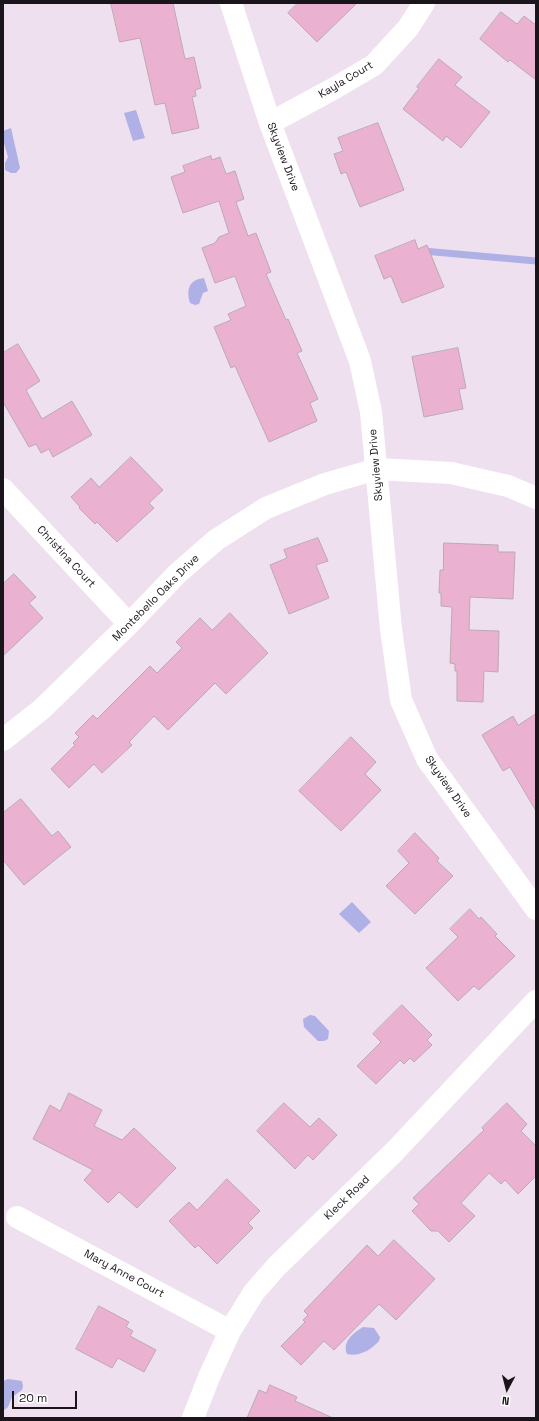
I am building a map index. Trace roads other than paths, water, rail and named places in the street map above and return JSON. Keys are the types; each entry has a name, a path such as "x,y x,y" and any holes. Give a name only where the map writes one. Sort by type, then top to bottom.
{"street":[{"name":"Skyview Drive","path":"231,3 270,123 360,361 371,412 391,629 401,700 427,759 536,909"},
{"name":"Kayla Court","path":"270,123 374,65 408,28 424,3"},
{"name":"Montebello Oaks Drive","path":"3,740 42,709 129,624 178,573 216,540 266,508 325,484 377,469 451,473 508,486 536,498"},
{"name":"Christina Court","path":"3,489 129,624"},
{"name":"Kleck Road","path":"193,1418 209,1377 230,1331 254,1292 277,1266 395,1151 536,1001"},
{"name":"Mary Anne Court","path":"17,1217 230,1331"}],"water":[{"path":"136,110 145,138 133,141 124,113"},
{"path":"11,128 20,168 16,173 11,173 5,170 5,163 8,157 3,140 3,131"},
{"path":"204,278 208,291 203,293 199,304 195,305 190,303 188,293 190,286 195,281"},
{"path":"352,902 371,922 359,933 339,914"},
{"path":"310,1015 315,1016 329,1031 328,1039 318,1041 304,1027 303,1019"},
{"path":"363,1327 374,1328 380,1337 379,1341 360,1354 347,1354 346,1346 349,1338"},
{"path":"8,1379 22,1381 23,1386 22,1390 12,1397 8,1407 3,1410 3,1381"}],"waterway":[{"path":"423,251 536,261"}]}
